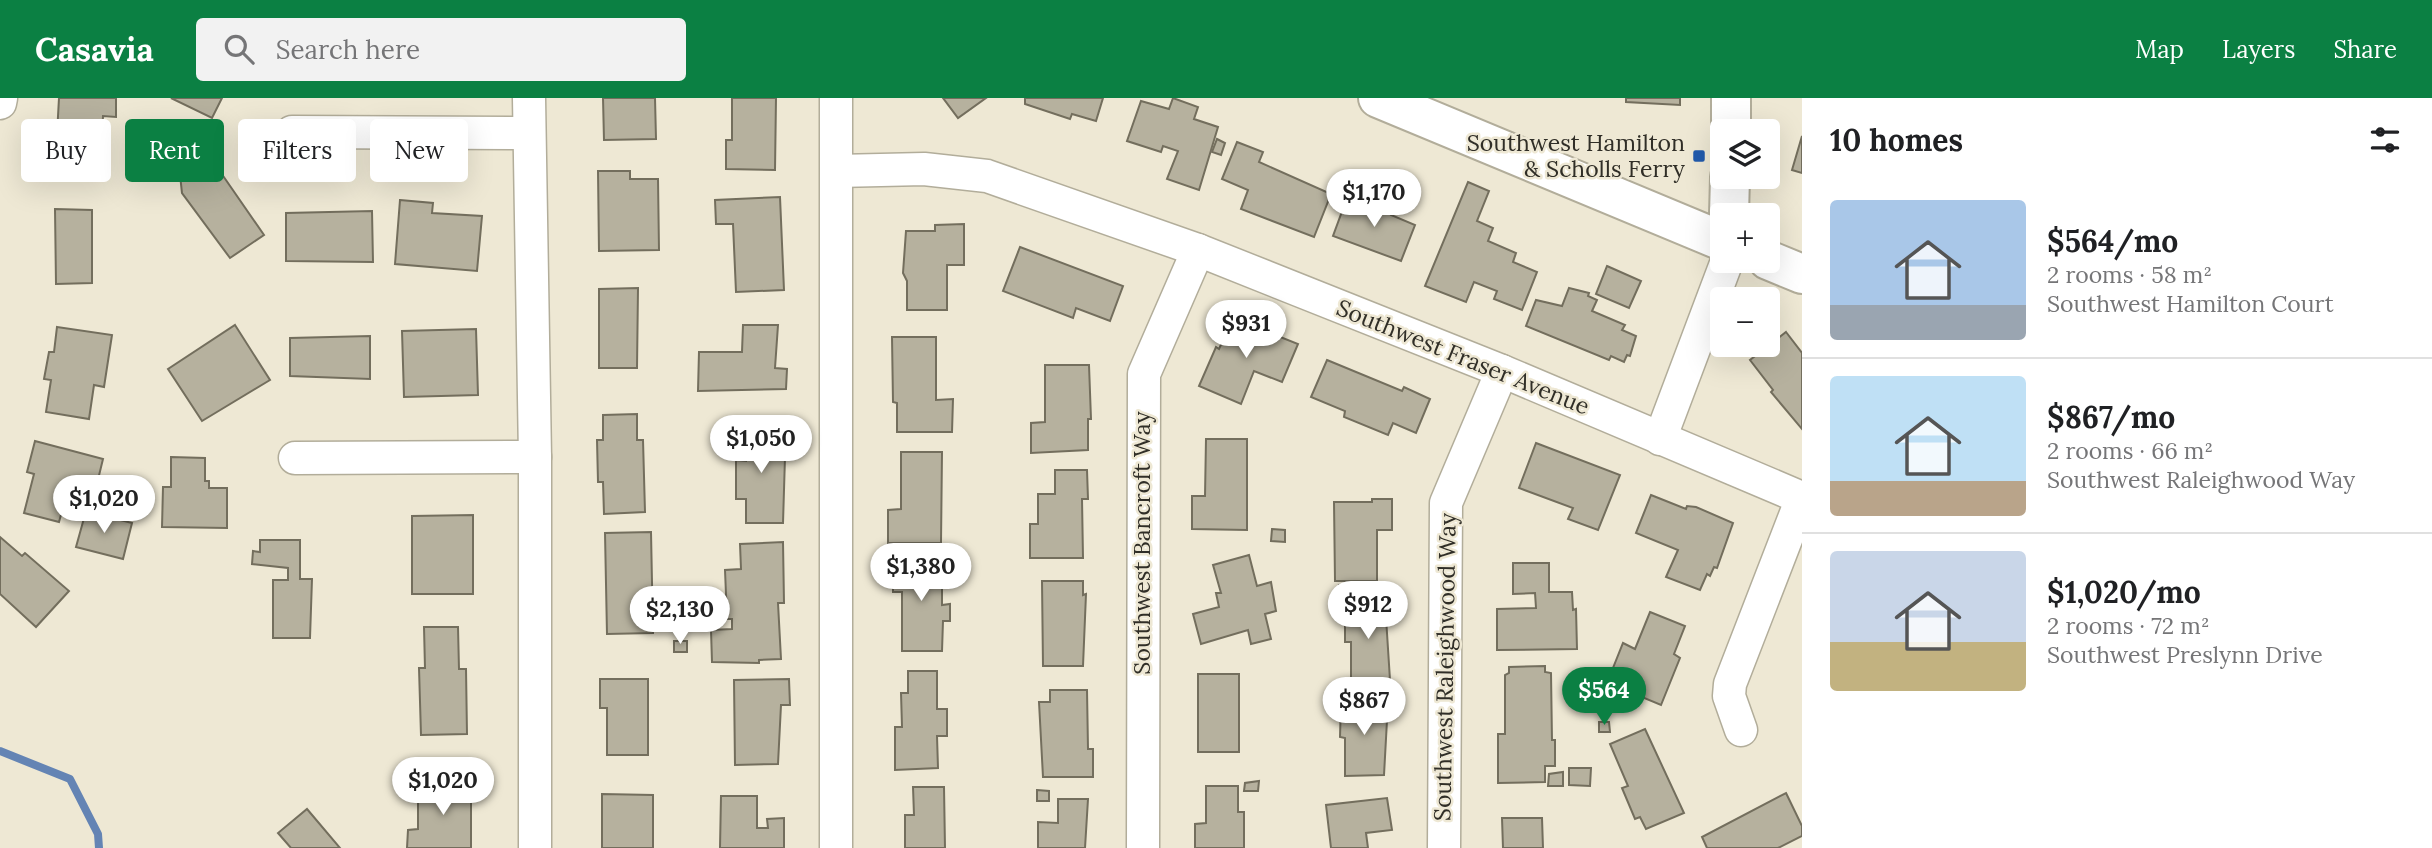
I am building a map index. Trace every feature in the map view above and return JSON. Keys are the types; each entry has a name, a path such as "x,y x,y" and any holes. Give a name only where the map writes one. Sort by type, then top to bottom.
{"main road":[{"path":"1378,98 1710,236"},
{"path":"1731,98 1731,119"},
{"path":"1780,265 1802,274"}],"street":[{"path":"0,103 1,98"},
{"path":"528,98 535,457 535,848"},
{"path":"836,98 836,848"},
{"path":"356,132 529,133"},
{"name":"Southwest Fraser Avenue","path":"837,171 924,169 987,176 1198,250 1502,371 1802,498"},
{"name":"Southwest Bancroft Way","path":"1143,848 1144,374 1198,250"},
{"path":"1660,439 1722,273"},
{"name":"Southwest Raleighwood Way","path":"1444,848 1446,503 1502,371"},
{"path":"295,458 535,457"},
{"path":"1741,730 1729,696 1730,684 1802,498"}],"building":[{"path":"59,98 116,98 116,117 58,119"},
{"path":"171,98 222,98 212,118"},
{"path":"603,98 655,98 656,139 604,140"},
{"path":"732,98 776,98 775,170 726,169 726,140 732,140"},
{"path":"943,98 986,98 958,118"},
{"path":"1025,98 1103,98 1096,121 1072,114 1070,119 1025,104"},
{"path":"1173,98 1198,107 1194,119 1218,127 1199,190 1167,179 1178,151 1163,146 1161,152 1127,141 1141,101 1169,109"},
{"path":"1626,98 1680,98 1680,105 1626,102"},
{"path":"1802,136 1802,173 1792,170"},
{"path":"1217,139 1225,143 1221,155 1212,152"},
{"path":"1237,142 1263,152 1259,162 1331,194 1314,237 1241,209 1248,190 1222,179"},
{"path":"598,171 630,171 630,179 658,179 659,250 599,251"},
{"path":"224,177 264,235 230,258 182,193 181,182 224,182"},
{"path":"1468,182 1489,191 1477,221 1493,228 1488,241 1516,253 1513,262 1537,272 1522,310 1494,299 1497,291 1474,282 1466,302 1425,286"},
{"path":"780,197 784,290 736,292 733,224 716,224 715,200"},
{"path":"1347,198 1387,210 1392,212 1391,215 1415,225 1401,261 1333,236"},
{"path":"400,200 433,203 432,213 482,216 477,271 395,264"},
{"path":"55,209 92,210 92,283 56,284"},
{"path":"372,211 373,262 286,261 286,213"},
{"path":"964,224 964,265 947,265 947,310 907,310 907,281 903,273 906,231 935,231 935,225"},
{"path":"1020,247 1123,286 1110,321 1076,308 1073,318 1003,291"},
{"path":"1607,266 1641,281 1629,308 1596,294"},
{"path":"638,288 637,368 599,368 599,289"},
{"path":"1569,288 1589,293 1588,296 1597,300 1592,311 1625,325 1622,330 1636,336 1630,356 1627,355 1624,362 1611,356 1609,360 1526,326 1536,300 1562,306"},
{"path":"1233,318 1298,344 1282,382 1254,371 1241,404 1199,386 1216,347 1219,349"},
{"path":"235,325 270,380 202,421 168,369"},
{"path":"743,325 778,325 775,368 787,369 786,389 698,391 699,352 742,352"},
{"path":"57,327 112,335 104,387 94,385 89,419 46,412 51,380 44,379 49,352 54,352"},
{"path":"476,329 478,395 404,397 402,331"},
{"path":"1786,332 1802,353 1802,429 1771,392 1773,390 1750,360 1754,357 1780,357 1780,337"},
{"path":"370,336 370,379 290,376 290,338"},
{"path":"892,337 936,337 936,400 953,399 952,432 897,432 897,403 893,402"},
{"path":"1327,360 1402,391 1404,387 1430,399 1416,433 1393,423 1388,435 1344,417 1345,411 1311,397"},
{"path":"1045,365 1089,365 1091,419 1088,419 1088,450 1031,453 1031,423 1045,422"},
{"path":"637,414 637,440 643,440 645,512 604,514 603,482 598,482 597,440 603,440 603,415"},
{"path":"775,421 775,456 785,457 783,523 746,523 746,499 736,499 736,460 746,461 744,422"},
{"path":"1206,439 1247,439 1247,530 1192,529 1192,496 1205,496"},
{"path":"35,441 103,459 94,496 68,489 59,522 24,513 34,474 27,472"},
{"path":"1536,443 1620,475 1598,530 1568,519 1573,508 1519,488"},
{"path":"901,452 942,452 941,543 888,543 888,510 901,509"},
{"path":"171,457 205,458 205,481 209,481 209,488 227,488 227,528 162,527 163,487 171,487"},
{"path":"1055,470 1087,470 1088,499 1082,499 1083,558 1030,558 1030,524 1038,524 1038,494 1055,494"},
{"path":"1651,495 1686,509 1687,506 1696,507 1733,523 1717,568 1714,567 1710,576 1707,574 1700,590 1666,577 1678,550 1636,533"},
{"path":"1372,499 1392,499 1392,530 1377,530 1377,581 1335,581 1334,502 1372,502"},
{"path":"86,511 132,523 123,559 76,547"},
{"path":"473,515 473,594 412,594 412,516"},
{"path":"1272,529 1285,530 1285,542 1271,541"},
{"path":"651,532 653,633 607,634 605,533"},
{"path":"0,537 22,556 25,553 69,591 36,627 0,594"},
{"path":"260,540 300,540 300,579 312,579 310,638 273,638 273,580 288,580 288,568 252,564 253,551 260,552"},
{"path":"783,542 784,603 778,603 781,659 759,660 759,663 712,662 711,630 732,629 732,619 727,619 725,570 741,569 740,544"},
{"path":"1249,555 1257,586 1271,582 1276,611 1265,614 1271,639 1251,644 1248,630 1201,644 1193,614 1219,607 1216,593 1221,593 1213,565"},
{"path":"942,559 942,605 950,604 950,621 943,621 942,651 902,651 902,592 893,592 893,560"},
{"path":"1513,563 1549,563 1549,592 1572,592 1573,610 1576,609 1577,649 1497,650 1497,609 1536,608 1535,593 1513,594"},
{"path":"1042,581 1083,581 1083,595 1086,594 1083,666 1043,666"},
{"path":"1339,585 1350,585 1350,593 1340,593"},
{"path":"1345,602 1385,602 1390,680 1351,681 1351,642 1345,642"},
{"path":"1650,612 1685,626 1674,654 1680,658 1661,705 1620,688 1625,674 1613,668 1623,643 1635,649"},
{"path":"424,627 458,627 459,669 466,669 467,734 421,735 419,668 425,668"},
{"path":"674,641 687,641 687,652 674,652"},
{"path":"1545,666 1545,672 1551,673 1555,766 1545,766 1545,782 1498,783 1498,734 1505,734 1505,675 1509,673 1509,667"},
{"path":"908,671 937,671 937,709 947,709 947,736 937,736 938,768 895,770 895,727 902,727 901,693 908,693"},
{"path":"1198,674 1239,674 1239,752 1198,752"},
{"path":"600,679 648,679 648,755 607,755 607,708 600,708"},
{"path":"789,679 790,705 781,705 778,764 735,765 734,680"},
{"path":"1050,690 1087,690 1088,749 1093,749 1093,777 1043,777 1039,702 1050,702"},
{"path":"1341,702 1388,702 1384,775 1345,776 1345,738 1340,737"},
{"path":"1599,722 1609,722 1610,732 1599,732"},
{"path":"1645,729 1684,813 1646,829 1640,817 1635,819 1622,788 1628,786 1610,744"},
{"path":"1569,768 1591,768 1590,786 1569,785"},
{"path":"1563,772 1563,786 1548,786 1549,774"},
{"path":"1259,781 1258,791 1244,791 1245,783"},
{"path":"471,782 471,848 407,848 408,830 418,829 418,783"},
{"path":"1206,786 1238,786 1238,812 1244,812 1244,848 1195,848 1195,824 1206,823"},
{"path":"913,787 944,787 945,848 905,848 905,815 914,815"},
{"path":"1037,790 1049,791 1049,801 1037,801"},
{"path":"1786,793 1802,826 1802,836 1778,848 1707,848 1702,837"},
{"path":"602,794 653,795 653,848 602,848"},
{"path":"721,796 757,796 757,828 768,828 767,819 784,818 784,848 720,848"},
{"path":"1387,798 1392,830 1366,833 1368,848 1331,848 1326,805"},
{"path":"1058,799 1088,799 1085,848 1038,848 1038,822 1058,823"},
{"path":"307,809 340,848 291,848 278,833"},
{"path":"1502,818 1542,818 1543,848 1503,848"}],"waterway":[{"path":"0,751 70,779 98,834 99,848"}],"place":[{"name":"Southwest Hamilton & Scholls Ferry","path":"1699,156"}]}
